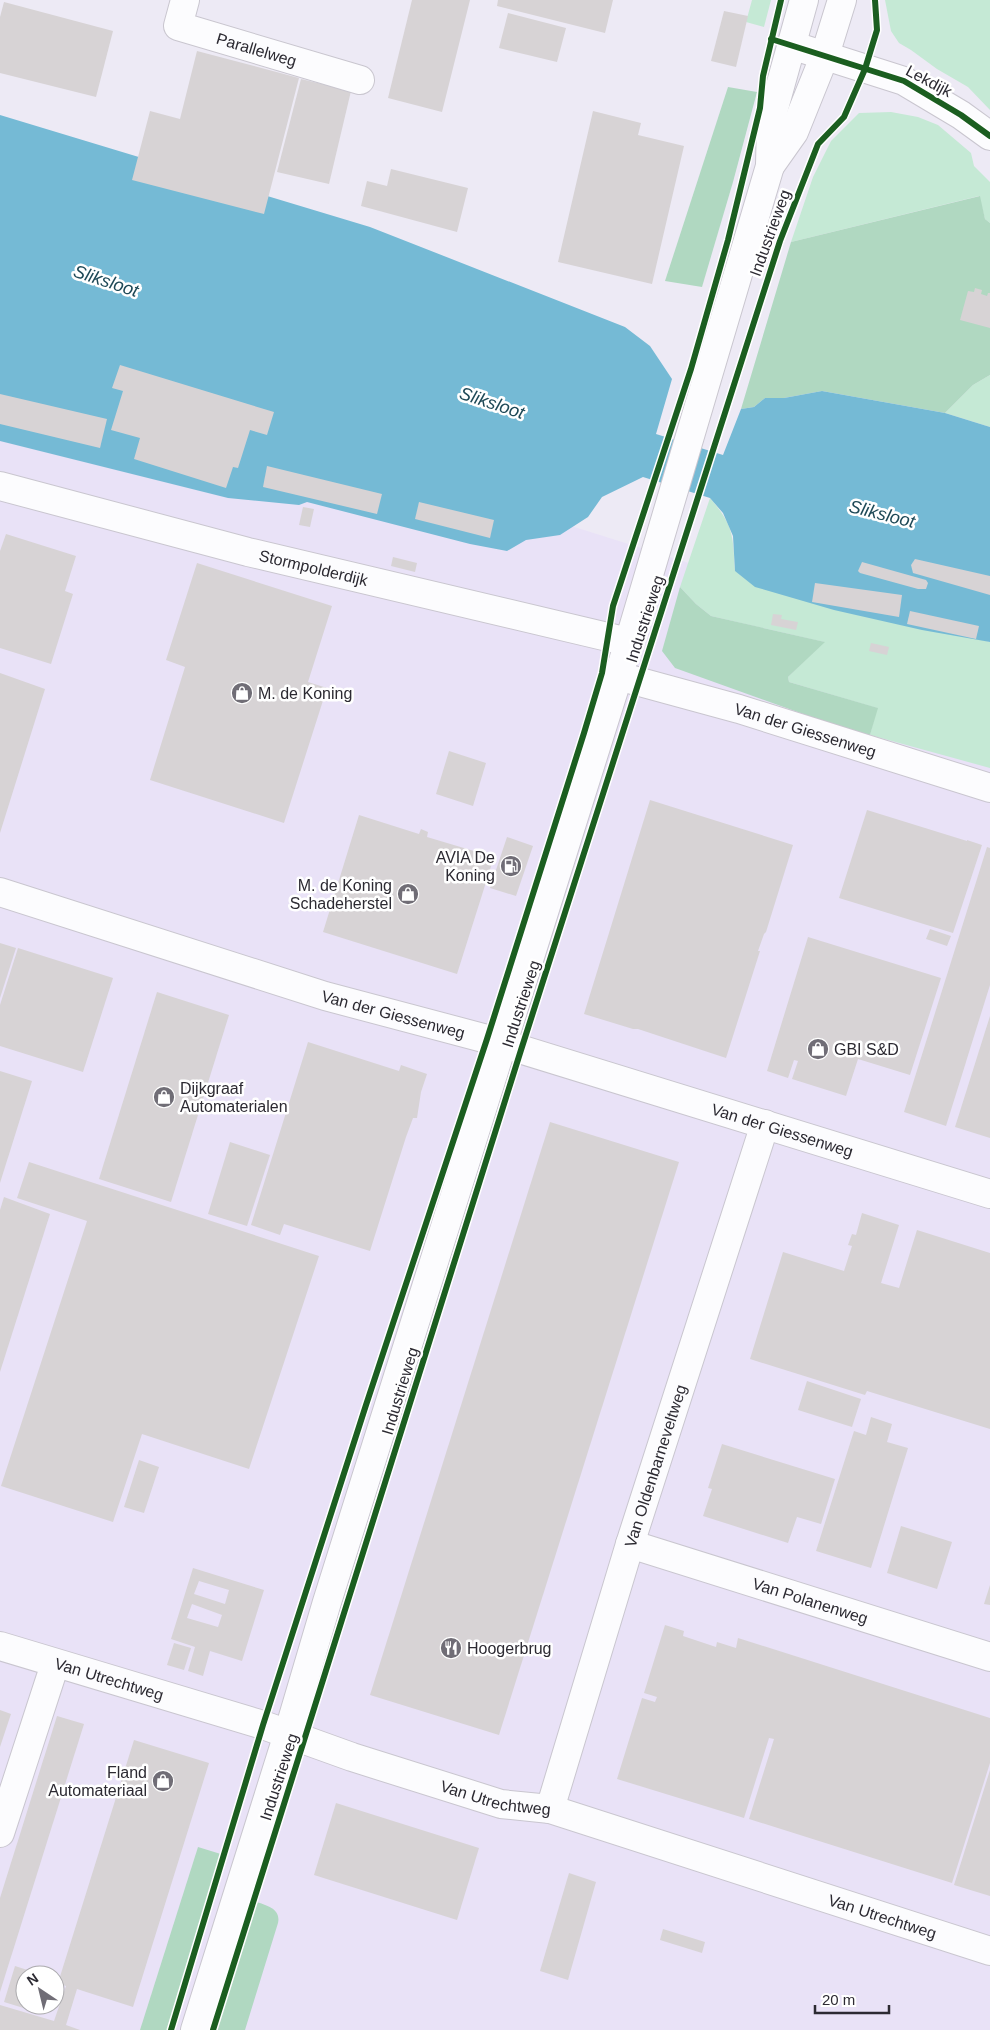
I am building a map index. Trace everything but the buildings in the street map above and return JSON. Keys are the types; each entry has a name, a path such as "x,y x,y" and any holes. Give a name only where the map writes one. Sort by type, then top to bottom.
{"street":[{"name":"Parallelweg","path":"185,0 178,26 360,80"},
{"name":"Industrieweg","path":"195,2030 288,1734 327,1602 629,642 770,166 771,119 804,0"},
{"name":"Industrieweg","path":"770,166 794,132 825,55 842,0"},
{"name":"Lekdijk","path":"791,45 904,81 961,115 990,136"},
{"name":"Stormpolderdijk","path":"0,486 248,552 629,642"},
{"name":"Van der Giessenweg","path":"618,676 738,709 990,788"},
{"name":"Van der Giessenweg","path":"0,892 325,996 503,1044 990,1194"},
{"name":"Van Oldenbarneveltweg","path":"550,1809 630,1544 765,1124"},
{"name":"Van Polanenweg","path":"630,1544 990,1657"},
{"name":"Van Utrechtweg","path":"0,1646 263,1725 501,1804 550,1809 990,1951"},
{"path":"0,1833 55,1664"}],"shaded area":[{"path":"0,357 194,407 990,660 990,2030 0,2030"}],"green space":[{"path":"752,0 771,0 764,27 746,22"},
{"path":"885,0 990,0 990,110 968,87 899,43 891,31"},
{"path":"728,87 757,92 702,287 665,281"},
{"path":"891,112 918,117 938,125 971,153 974,166 990,182 990,223 985,219 979,196 791,242 813,177 831,141 859,113"},
{"path":"980,196 985,219 990,223 990,375 973,385 945,413 822,391 784,398 765,398 754,407 741,409 791,242"},
{"path":"990,375 990,427 945,413 973,385"},
{"path":"710,498 724,516 731,532 735,571 990,642 990,768 870,735 877,708 789,682 788,677 824,642 711,616 696,604 680,587"},
{"path":"680,587 711,616 825,642 788,677 789,682 878,708 870,735 831,724 675,668 662,651"},
{"path":"198,1847 224,1855 169,2030 140,2030"},
{"path":"257,1902 276,1911 278,1923 245,2030 217,2030"}],"water":[{"name":"Sliksloot","path":"0,115 370,227 625,327 650,346 672,379 656,434 723,455 741,409 754,407 765,398 784,398 822,391 945,413 990,427 990,642 922,630 834,610 755,587 735,571 733,536 723,513 710,498 643,477 602,497 588,517 560,535 526,540 507,551 470,544 307,502 299,505 228,498 0,441"}],"cycle path":[{"path":"171,2030 263,1725 487,1039 584,733 602,673 613,606 691,369 728,240 760,108 763,76 781,0"},
{"path":"213,2030 521,1050 780,241 818,144 844,117 865,69 877,30 875,0"},
{"path":"771,39 904,81 961,115 990,136"}],"place":[{"name":"M. de Koning","path":"242,693"},
{"name":"AVIA De Koning","path":"511,866"},
{"name":"M. de Koning Schadeherstel","path":"408,894"},
{"name":"GBI S&D","path":"818,1049"},
{"name":"Dijkgraaf Automaterialen","path":"164,1097"},
{"name":"Hoogerbrug","path":"451,1648"},
{"name":"Fland Automateriaal","path":"163,1781"}]}
